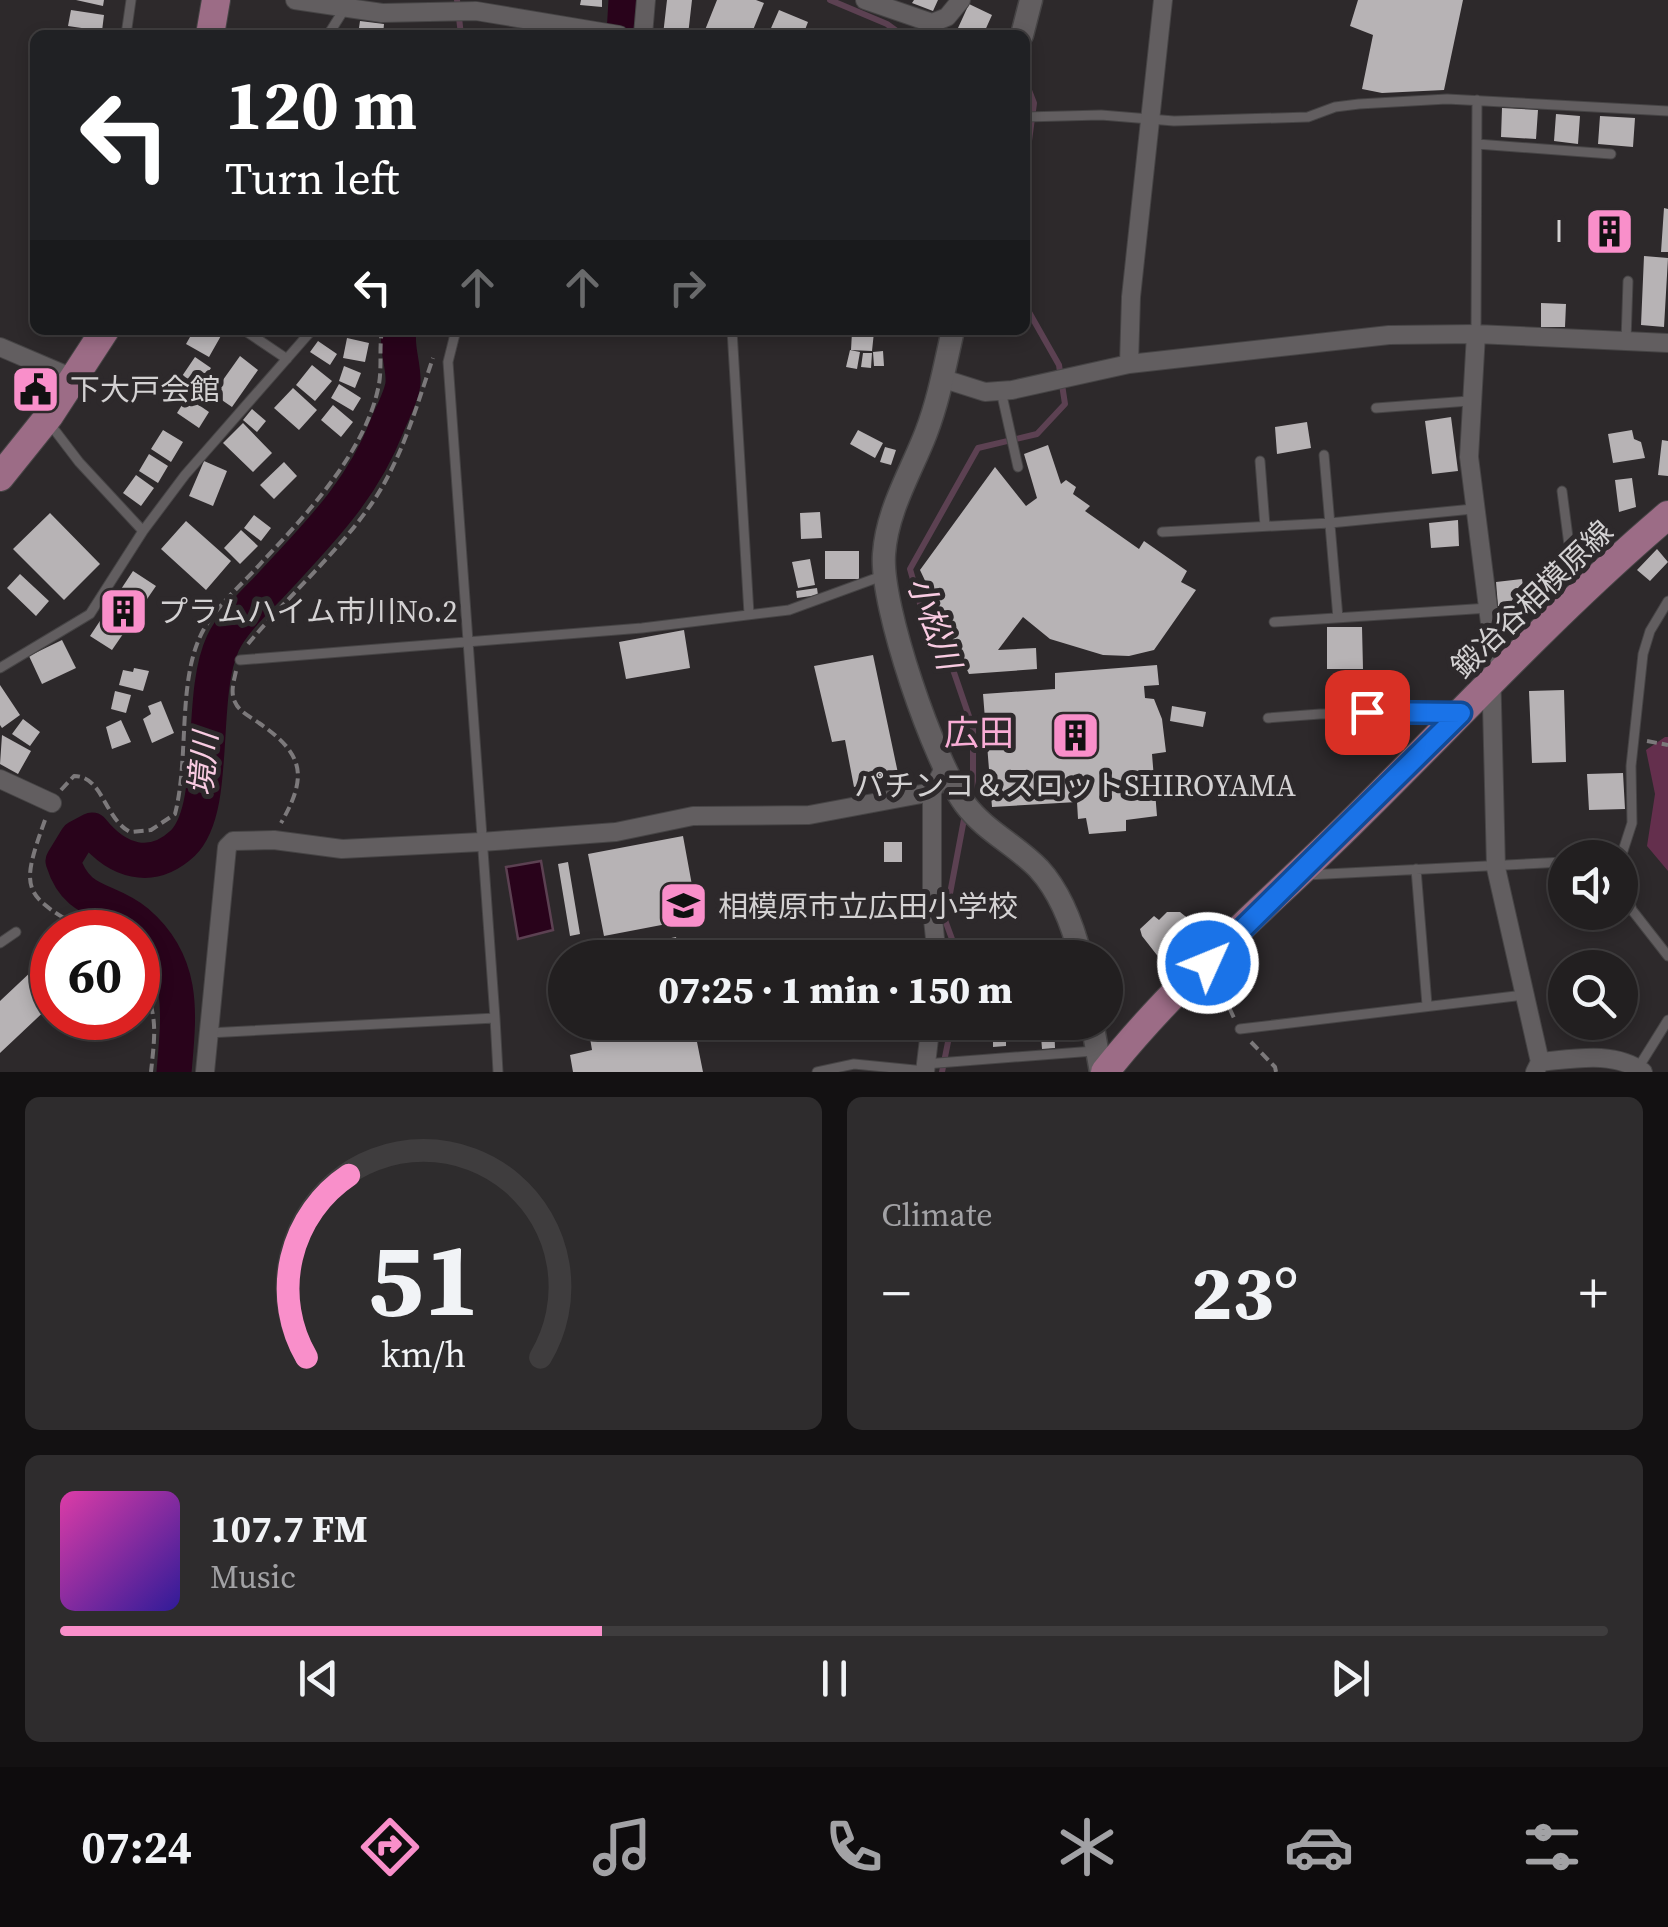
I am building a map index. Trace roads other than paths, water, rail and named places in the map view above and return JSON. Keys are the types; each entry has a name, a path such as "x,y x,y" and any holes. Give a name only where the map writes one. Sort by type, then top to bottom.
{"main road":[{"path":"211,30 216,0"},
{"path":"0,476 15,451 47,420 102,335"},
{"name":"鍛冶谷相模原線","path":"1101,1065 1124,1048 1576,599 1668,514"}],"street":[{"path":"294,0 346,4 382,14 476,11 588,30"},
{"path":"643,30 646,0"},
{"path":"864,0 932,23 948,17 961,0"},
{"path":"1023,30 1030,0"},
{"path":"1129,364 1131,297 1163,0"},
{"path":"1476,334 1468,457 1489,608 1496,868 1537,1067 1591,1058 1640,1070"},
{"path":"944,379 985,392 1001,391 1129,364 1341,339 1476,334 1668,344"},
{"path":"935,940 932,909 940,780 884,575 890,521 926,433 944,379 952,335"},
{"path":"0,347 74,379"},
{"path":"0,779 52,803"},
{"path":"940,780 976,818 1040,870 1058,896 1074,940"},
{"path":"205,1072 227,847 234,841 274,840 342,849 616,832 694,816 809,815 940,780"},
{"path":"926,1068 929,1040"},
{"path":"1096,1040 1101,1065"}],"lane":[{"path":"127,30 131,0"},
{"path":"331,30 346,4"},
{"path":"1476,334 1477,100"},
{"path":"1030,118 1308,117 1334,107 1359,104 1477,100 1668,111"},
{"path":"1477,144 1611,154"},
{"path":"1626,344 1628,281"},
{"path":"252,335 287,358"},
{"path":"0,668 90,614 143,531 186,475 308,335"},
{"path":"455,335 448,362 498,1072"},
{"path":"732,335 749,614"},
{"path":"1001,391 1018,467"},
{"path":"1376,408 1470,400"},
{"path":"47,420 79,462 143,531"},
{"path":"1324,455 1338,618"},
{"path":"1260,462 1264,526"},
{"path":"1562,491 1576,599"},
{"path":"1162,532 1330,523 1473,509"},
{"path":"240,660 642,628 788,610 884,575"},
{"path":"1624,840 1632,823 1632,739 1646,641 1668,601"},
{"path":"1274,622 1489,608"},
{"path":"1268,718 1461,713"},
{"path":"1298,876 1548,863"},
{"path":"1416,870 1427,1005"},
{"path":"1638,918 1668,956"},
{"path":"0,943 16,932"},
{"path":"1240,1029 1524,995"},
{"path":"208,1033 495,1018"},
{"path":"1640,1070 1668,1020"},
{"path":"817,1072 854,1064 926,1068 953,1064 1101,1065"}],"waterway":[{"path":"457,0 460,30"},
{"name":"境川","path":"624,30 626,0"},
{"name":"小松川","path":"830,0 895,30"},
{"name":"小松川","path":"1030,93 1034,103 1030,133"},
{"name":"小松川","path":"969,797 973,781 973,728 948,655 923,614 910,569 978,448 1037,434 1065,404 1059,365 1030,314"},
{"name":"境川","path":"174,1072 176,991 164,955 137,922 76,886 63,861 77,838 92,830 123,856 147,860 171,852 183,843 194,826 205,778 211,692 223,643 232,627 337,511 365,471 402,388 399,335"},
{"name":"小松川","path":"952,940 945,920 965,814"},
{"name":"小松川","path":"942,1072 948,1040"}],"place":[{"name":"Ⅰ","path":"1609,231"},
{"name":"下大戸会館","path":"35,389"},
{"name":"プラムハイム市川No.2","path":"123,611"},
{"name":"パチンコ＆スロットSHIROYAMA","path":"1075,736"},
{"name":"相模原市立広田小学校","path":"683,906"}],"district":[{"name":"広田","path":"979,733"}]}
